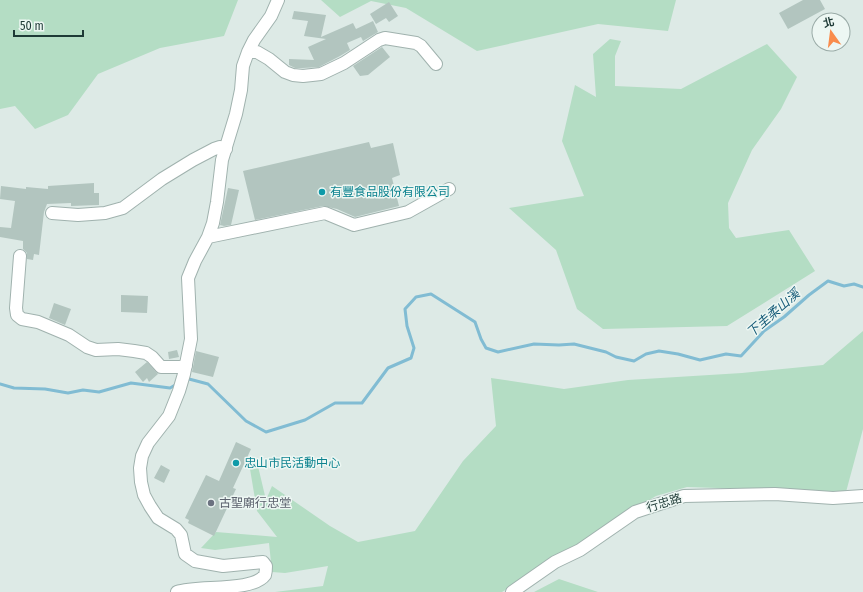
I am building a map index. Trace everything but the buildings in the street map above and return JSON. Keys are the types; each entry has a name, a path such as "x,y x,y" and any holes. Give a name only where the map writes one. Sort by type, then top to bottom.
{"street":[{"path":"177,592 185,589 230,589 251,585 260,581 265,574 266,566 263,562 256,561 223,566 194,562 185,554 181,535 176,529 158,518 144,495 140,468 142,456 148,443 169,416 179,391 185,370 190,339 188,278 208,237 217,202 222,160 236,114 241,90 243,66 254,40 271,16 278,0"},
{"path":"248,52 258,52 285,72 293,75 321,74 344,62 378,40 385,38 416,43 436,64"},
{"path":"52,213 78,215 105,213 123,208 162,179 193,160 214,149 220,147 226,148"},
{"path":"208,237 325,213 354,224 408,212 449,189"},
{"path":"20,256 16,308 17,315 22,319 38,322 50,327 69,335 87,347 96,350 134,350 146,353 161,367 180,367 185,370"},
{"name":"行忠路","path":"512,592 556,562 580,550 636,512 684,496 775,494 833,498 863,496"}],"green space":[{"path":"0,0 238,0 224,36 160,48 98,74 68,115 35,129 15,106 0,109"},
{"path":"321,0 676,0 668,31 598,24 477,51 406,8 371,1 340,17"},
{"path":"610,39 621,41 615,56 615,86 681,89 767,44 797,77 781,109 752,150 728,203 729,228 736,238 789,230 815,271 727,326 603,329 577,309 556,250 509,208 584,196 562,141 575,85 596,97 593,54"},
{"path":"863,331 863,429 846,492 687,487 656,496 636,508 589,546 535,571 502,592 275,592 323,586 328,566 285,573 272,572 269,543 215,550 201,548 216,532 277,537 257,511 249,463 257,462 266,500 272,486 330,526 358,542 415,531 463,461 496,426 491,378 564,389 628,380 742,373 823,365"},
{"path":"559,579 598,592 534,592"}],"waterway":[{"name":"下圭柔山溪","path":"186,380 189,379 208,384 246,421 266,432 305,420 335,403 362,403 388,368 411,358 414,348 407,326 405,309 416,297 431,294 475,322 486,348 498,352 534,344 574,344 634,361 646,354 659,351 700,360 726,354 741,356 764,331 784,317 828,281 844,286 854,284 863,287"},
{"name":"下圭柔山溪","path":"0,384 14,388 45,389 68,393 83,390 99,392 131,383 170,388 177,384"}],"place":[{"name":"有豐食品股份有限公司","path":"322,192"},
{"name":"忠山市民活動中心","path":"236,463"},
{"name":"古聖廟行忠堂","path":"211,503"}]}
